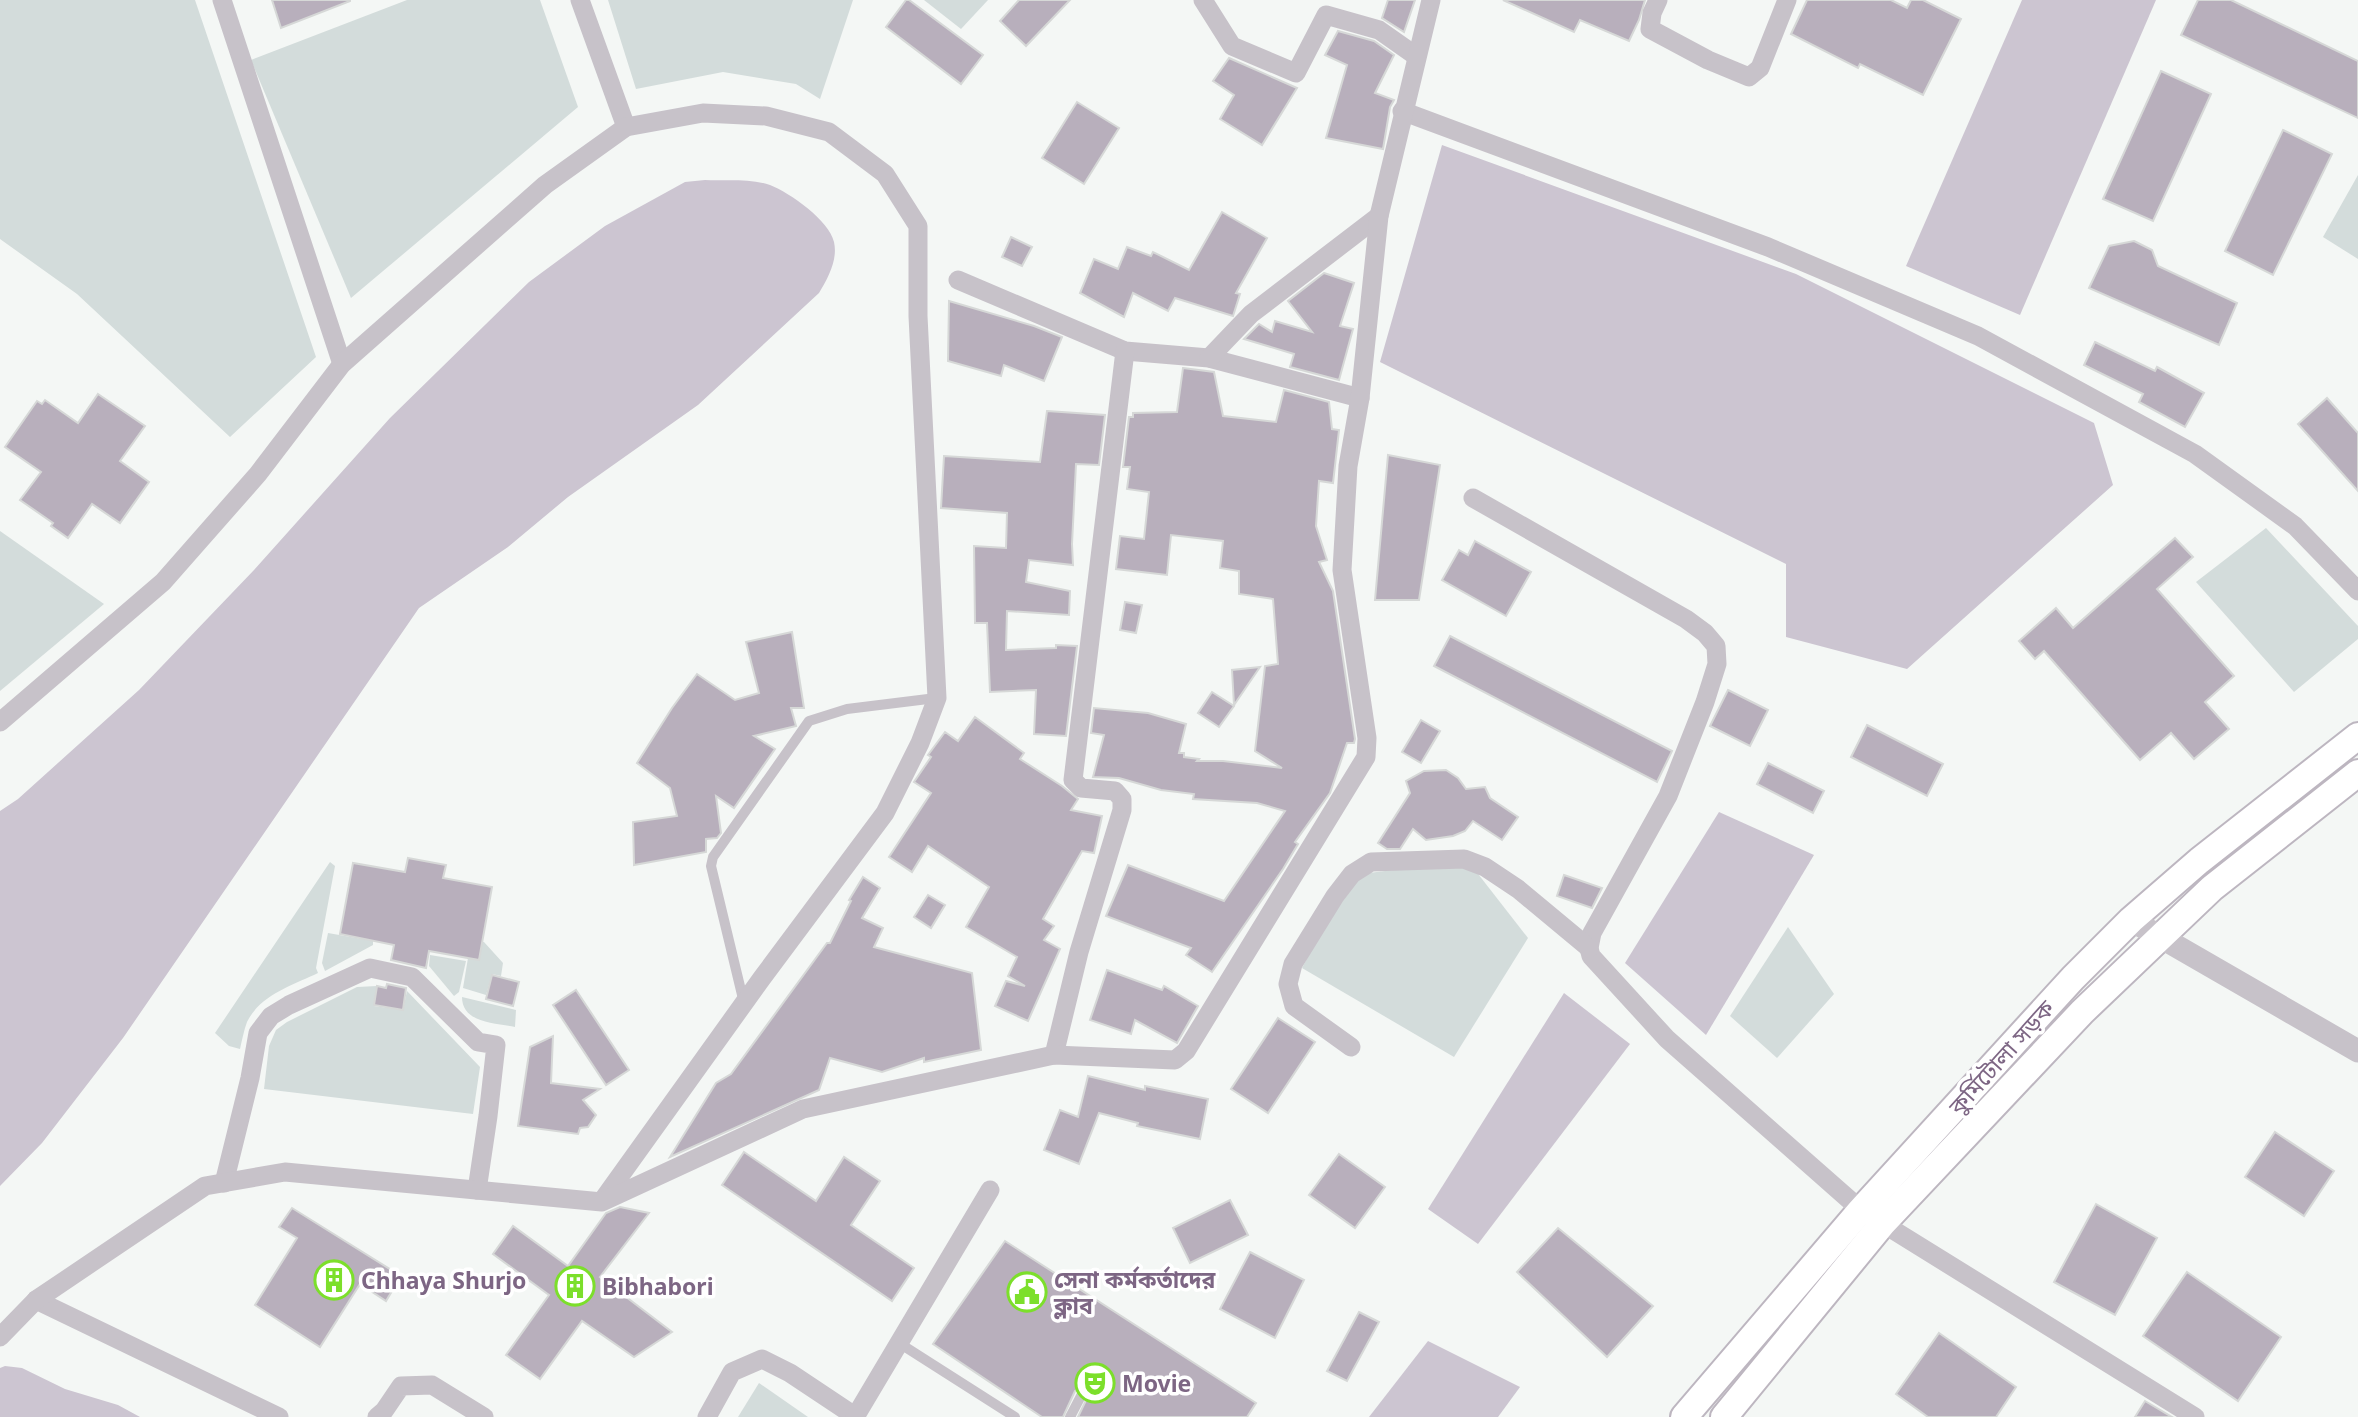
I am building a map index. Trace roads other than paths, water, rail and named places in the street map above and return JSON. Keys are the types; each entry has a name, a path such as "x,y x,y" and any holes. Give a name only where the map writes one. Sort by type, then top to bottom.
{"main road":[{"name":"কুর্মিটোলা সড়ক","path":"1724,1417 1872,1217 2064,988 2131,920 2199,861 2358,736"},
{"name":"কুর্মিটোলা সড়ক","path":"1684,1417 1872,1217 2160,937 2212,888 2358,773"}],"street":[{"path":"222,0 342,364"},
{"path":"580,0 626,127"},
{"path":"1203,0 1232,46 1296,73 1326,15 1379,30 1416,56"},
{"path":"0,1337 36,1300 205,1186 285,1172 602,1202 803,1109 1054,1055 1175,1060 1186,1051 1366,757 1367,738 1342,570 1348,466 1360,398 1378,216 1431,0"},
{"path":"1658,0 1651,13 1650,29 1708,60 1749,77 1759,68 1787,0"},
{"path":"1402,111 1768,247 1978,336 2195,454 2295,526 2358,591"},
{"path":"0,722 163,582 258,474 342,364 545,185 626,127 703,113 766,117 829,132 885,174 918,226 918,316 937,698 920,743 885,813 744,1003 602,1202"},
{"path":"1209,358 1251,314 1378,216"},
{"path":"958,280 1125,351 1209,358 1360,398"},
{"path":"1054,1055 1079,951 1122,810 1122,799 1115,791 1081,788 1073,780 1125,351"},
{"path":"1473,498 1686,619 1705,633 1716,646 1717,664 1705,702 1668,796 1592,933 1589,948 1591,956 1667,1039 1872,1217 2195,1417"},
{"path":"1351,1046 1294,1006 1288,984 1293,964 1335,896 1352,874 1371,862 1464,859 1485,867 1518,889 1589,948"},
{"path":"2131,920 2358,1051"},
{"path":"224,1183 250,1078 258,1033 262,1026 271,1016 289,1005 370,968 412,977 478,1042 496,1045 477,1190"},
{"path":"707,1417 732,1373 762,1359 790,1373 856,1417 990,1190"},
{"path":"36,1300 279,1417"},
{"path":"377,1417 401,1386 432,1385 484,1417"}],"lane":[{"path":"744,1003 711,866 713,857 809,722 847,709 937,698"},
{"path":"899,1343 1015,1417"},
{"path":"1070,1417 1082,1394"}],"place":[{"name":"Chhaya Shurjo","path":"334,1280"},
{"name":"Bibhabori","path":"575,1286"},
{"name":"সেনা কর্মকর্তাদের ক্লাব","path":"1027,1292"},
{"name":"Movie","path":"1095,1383"}]}
